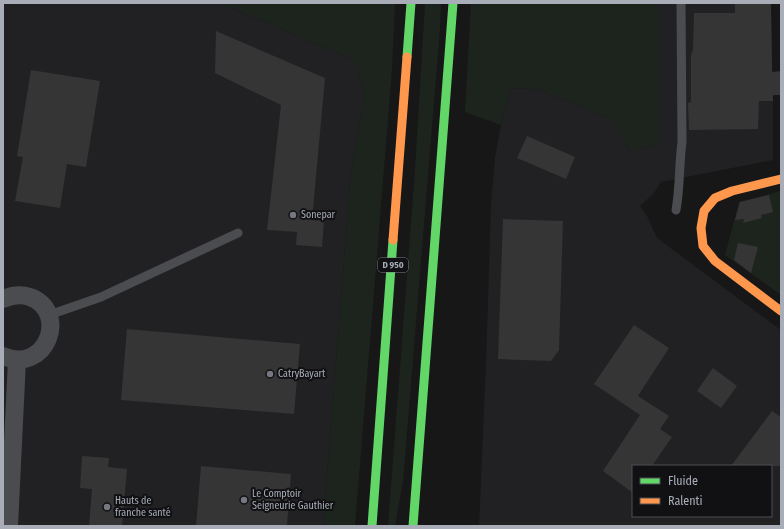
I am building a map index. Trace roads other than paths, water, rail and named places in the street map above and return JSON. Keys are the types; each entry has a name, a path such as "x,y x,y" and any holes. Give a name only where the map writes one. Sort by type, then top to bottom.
{"main road":[{"name":"D 950","path":"372,526 411,3"},
{"path":"415,526 416,484 453,3"},
{"path":"781,179 722,194 715,198 704,211 701,228 703,246 715,260 781,311"}],"street":[{"path":"3,299 14,295 28,296 42,305 48,315 50,332 47,344 34,356 23,360 10,358 10,524"}],"lane":[{"path":"676,210 679,195 682,142 681,3"},
{"path":"48,315 101,297 238,233"}],"place":[{"name":"Sonepar","path":"293,215"},
{"name":"CatryBayart","path":"270,374"},
{"name":"Le Comptoir Seigneurie Gauthier","path":"244,500"},
{"name":"Hauts de franche santé","path":"107,507"}]}
